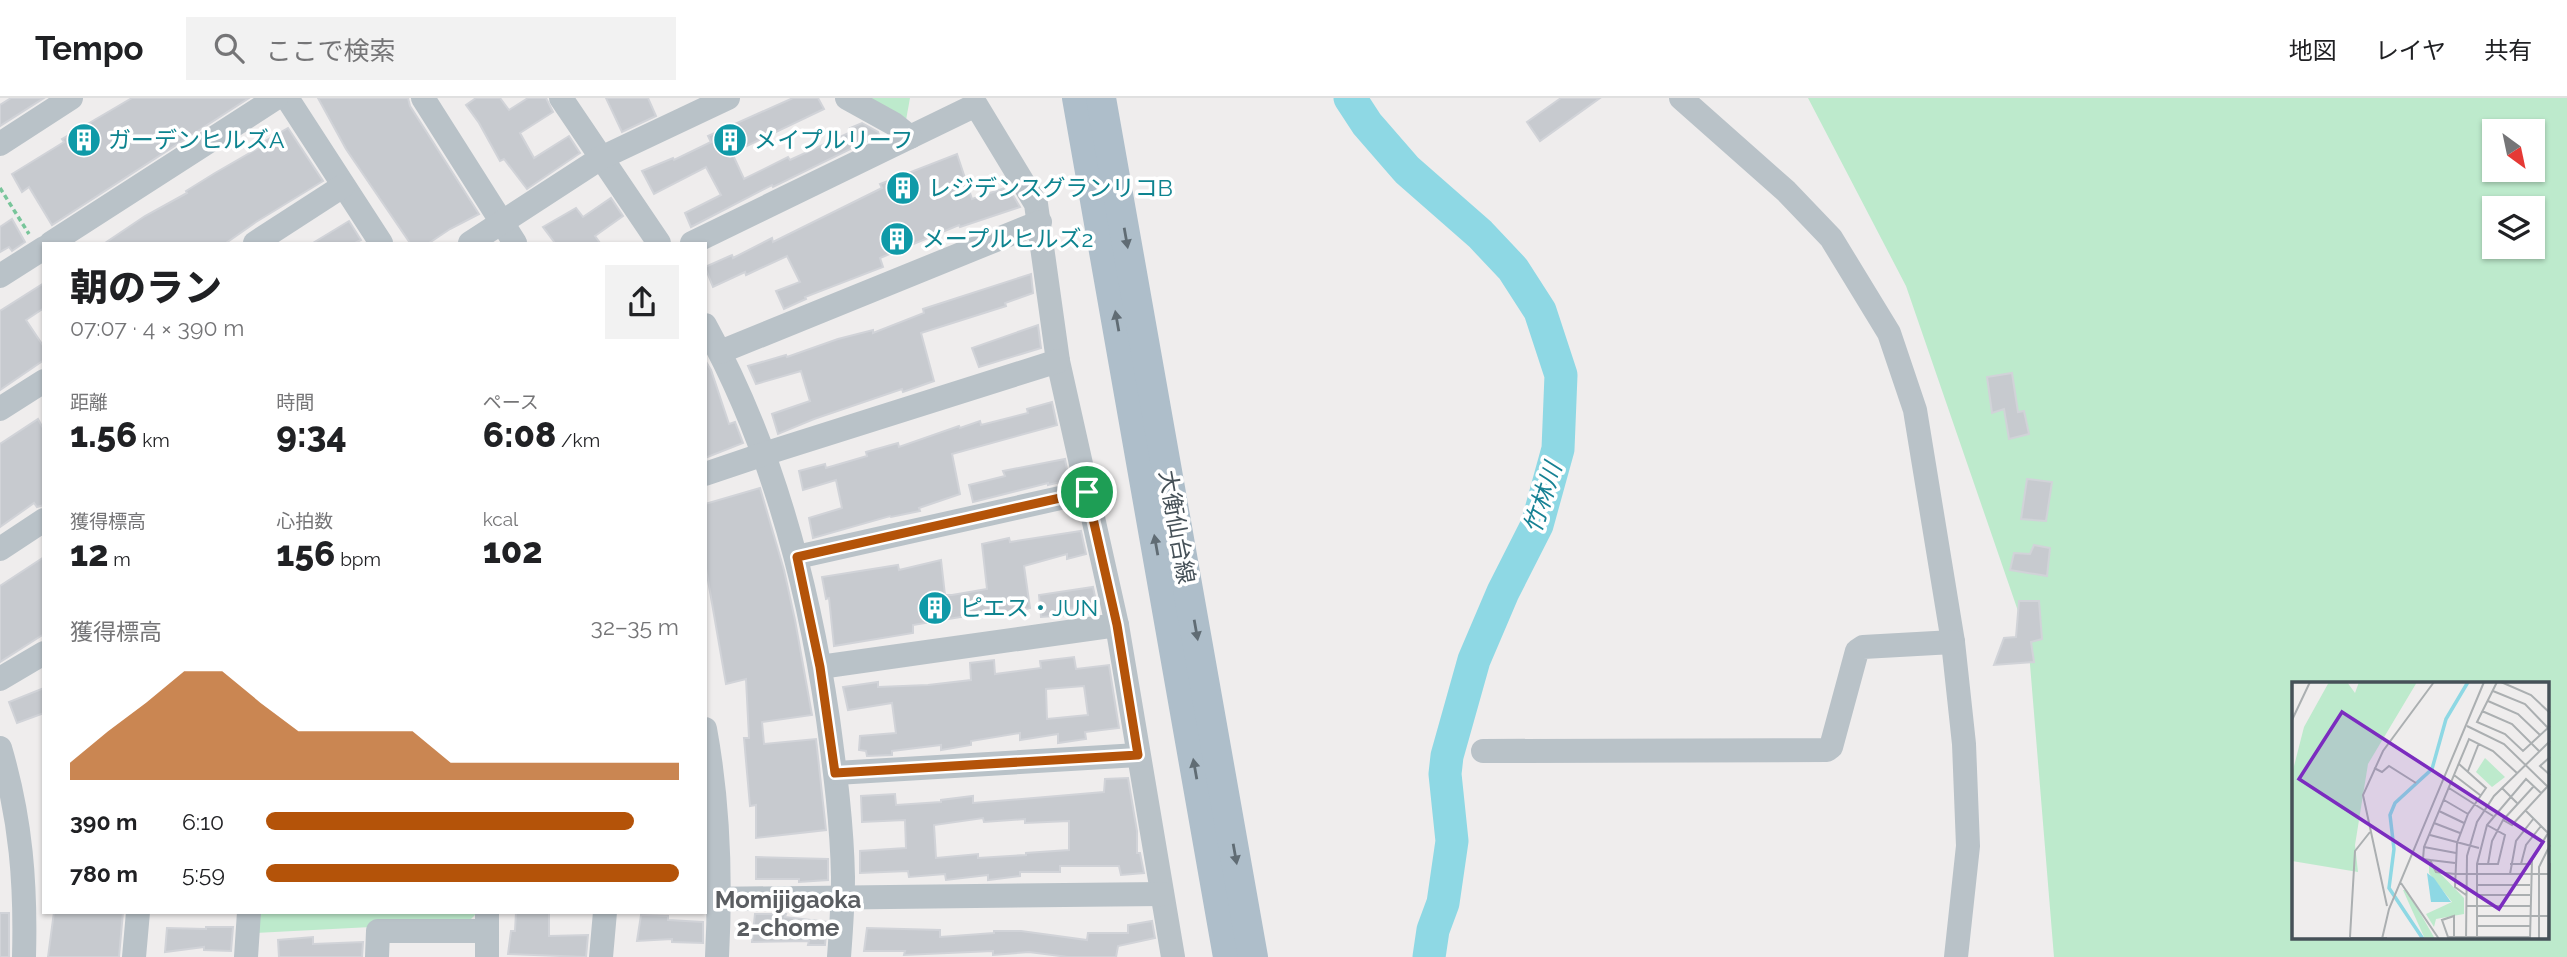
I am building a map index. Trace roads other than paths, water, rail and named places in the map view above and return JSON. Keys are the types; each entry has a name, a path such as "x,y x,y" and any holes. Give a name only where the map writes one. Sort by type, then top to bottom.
{"main road":[{"name":"大衡仙台線","path":"1077,98 1228,957"},
{"name":"大衡仙台線","path":"1101,98 1254,957"}],"street":[{"path":"0,144 71,98"},
{"path":"53,242 276,98"},
{"path":"286,98 380,242"},
{"path":"424,98 514,242"},
{"path":"561,98 658,242"},
{"path":"472,242 601,158 728,98"},
{"path":"847,98 894,124 910,137"},
{"path":"1681,98 1786,191 1832,238 1889,333 1915,410 1953,642 1964,744 1968,846 1956,957"},
{"path":"694,242 976,105 1036,204 1058,361 1117,625 1173,957"},
{"path":"257,242 343,186"},
{"path":"720,352 1040,222"},
{"path":"0,276 42,249"},
{"path":"707,329 720,352 764,454 797,557 820,667 835,773 842,896 839,957"},
{"path":"707,473 1058,361"},
{"path":"0,409 42,382"},
{"path":"797,557 1087,492"},
{"path":"0,549 42,521"},
{"path":"820,667 1117,625"},
{"path":"1483,751 1827,750 1831,747 1857,650 1863,647 1953,642"},
{"path":"0,679 42,654"},
{"path":"707,744 717,816 713,899 718,957"},
{"path":"0,748 13,792 22,849 24,957"},
{"path":"835,773 1138,755"},
{"path":"713,899 1162,894"},
{"path":"134,957 138,914"},
{"path":"246,957 249,914"},
{"path":"601,957 605,914"},
{"path":"377,957 378,931 487,921 487,957"}],"waterway":[{"name":"竹林川","path":"1350,98 1367,124 1407,170 1480,234 1513,269 1540,311 1561,375 1558,449 1537,525 1503,592 1474,660 1447,756 1445,774 1452,841 1443,903 1433,930 1429,957"}],"place":[{"name":"ガーデンヒルズA","path":"84,140"},
{"name":"メイプルリーフ","path":"730,140"},
{"name":"レジデンスグランリコB","path":"903,188"},
{"name":"メープルヒルズ2","path":"897,239"},
{"name":"ピエス・JUN","path":"935,608"}],"district":[{"name":"Momijigaoka 2-chome","path":"788,914"}]}
